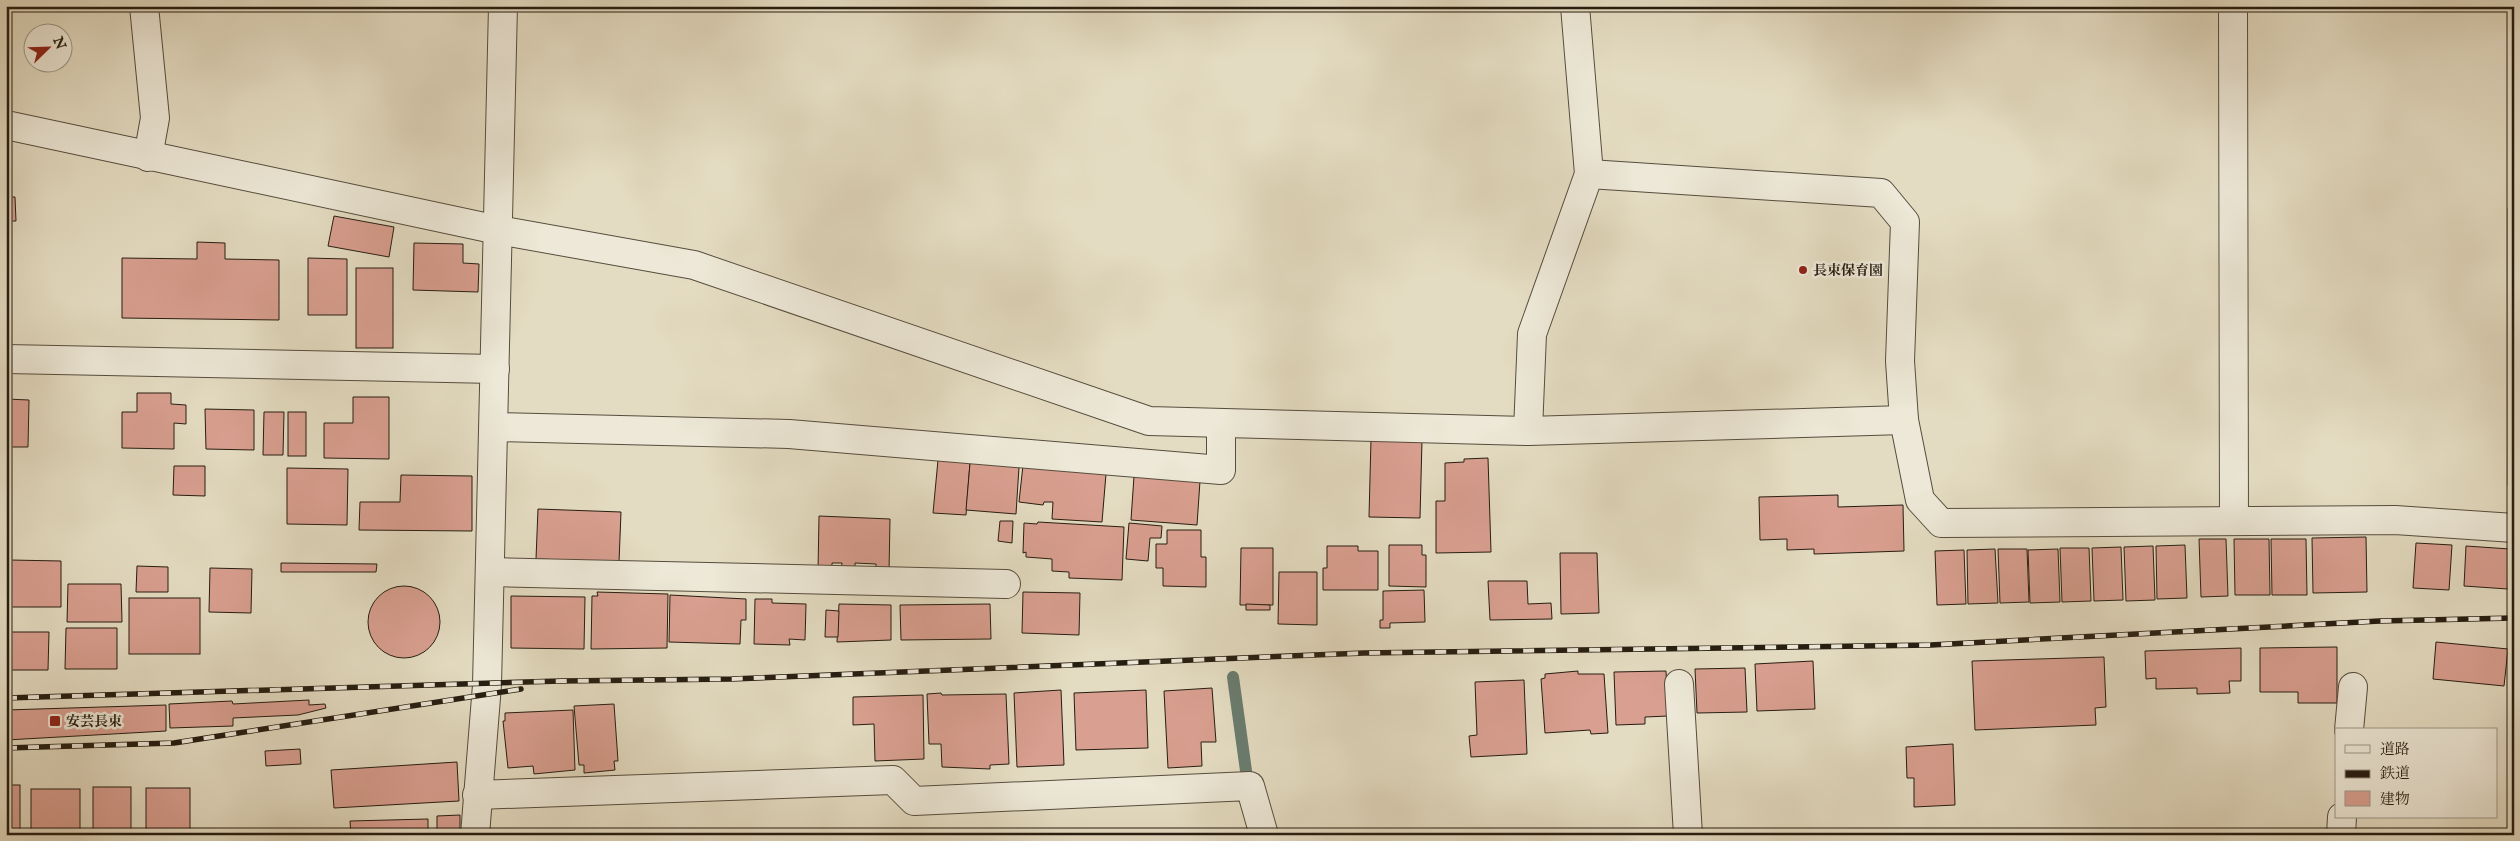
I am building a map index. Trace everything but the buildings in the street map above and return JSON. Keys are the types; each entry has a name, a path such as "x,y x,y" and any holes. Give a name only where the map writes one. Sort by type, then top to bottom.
{"street":[{"path":"144,6 155,118 148,156"},
{"path":"475,835 487,685 503,6"},
{"path":"1528,431 1532,334 1589,174 1575,6"},
{"path":"2233,6 2234,521"},
{"path":"6,125 498,230 694,265 1149,421 1528,431 1904,420"},
{"path":"1589,174 1881,193 1904,222 1900,361 1904,420 1920,500 1941,523 2395,520 2514,528"},
{"path":"6,359 495,369"},
{"path":"494,427 789,434 1221,470 1221,423"},
{"path":"490,572 1006,584"},
{"path":"1680,684 1688,835"},
{"path":"2349,728 2353,687"},
{"path":"477,795 893,780 914,801 1250,786 1264,835"},
{"path":"2341,835 2342,818"}],"waterway":[{"path":"1233,677 1247,778"}],"railway":[{"path":"6,698 561,681 732,679 1364,653 1931,645 2380,621 2514,618"},
{"path":"6,748 174,743 521,689"}],"place":[{"name":"長束保育園","path":"1803,270"},
{"name":"安芸長束","path":"55,721"}]}
